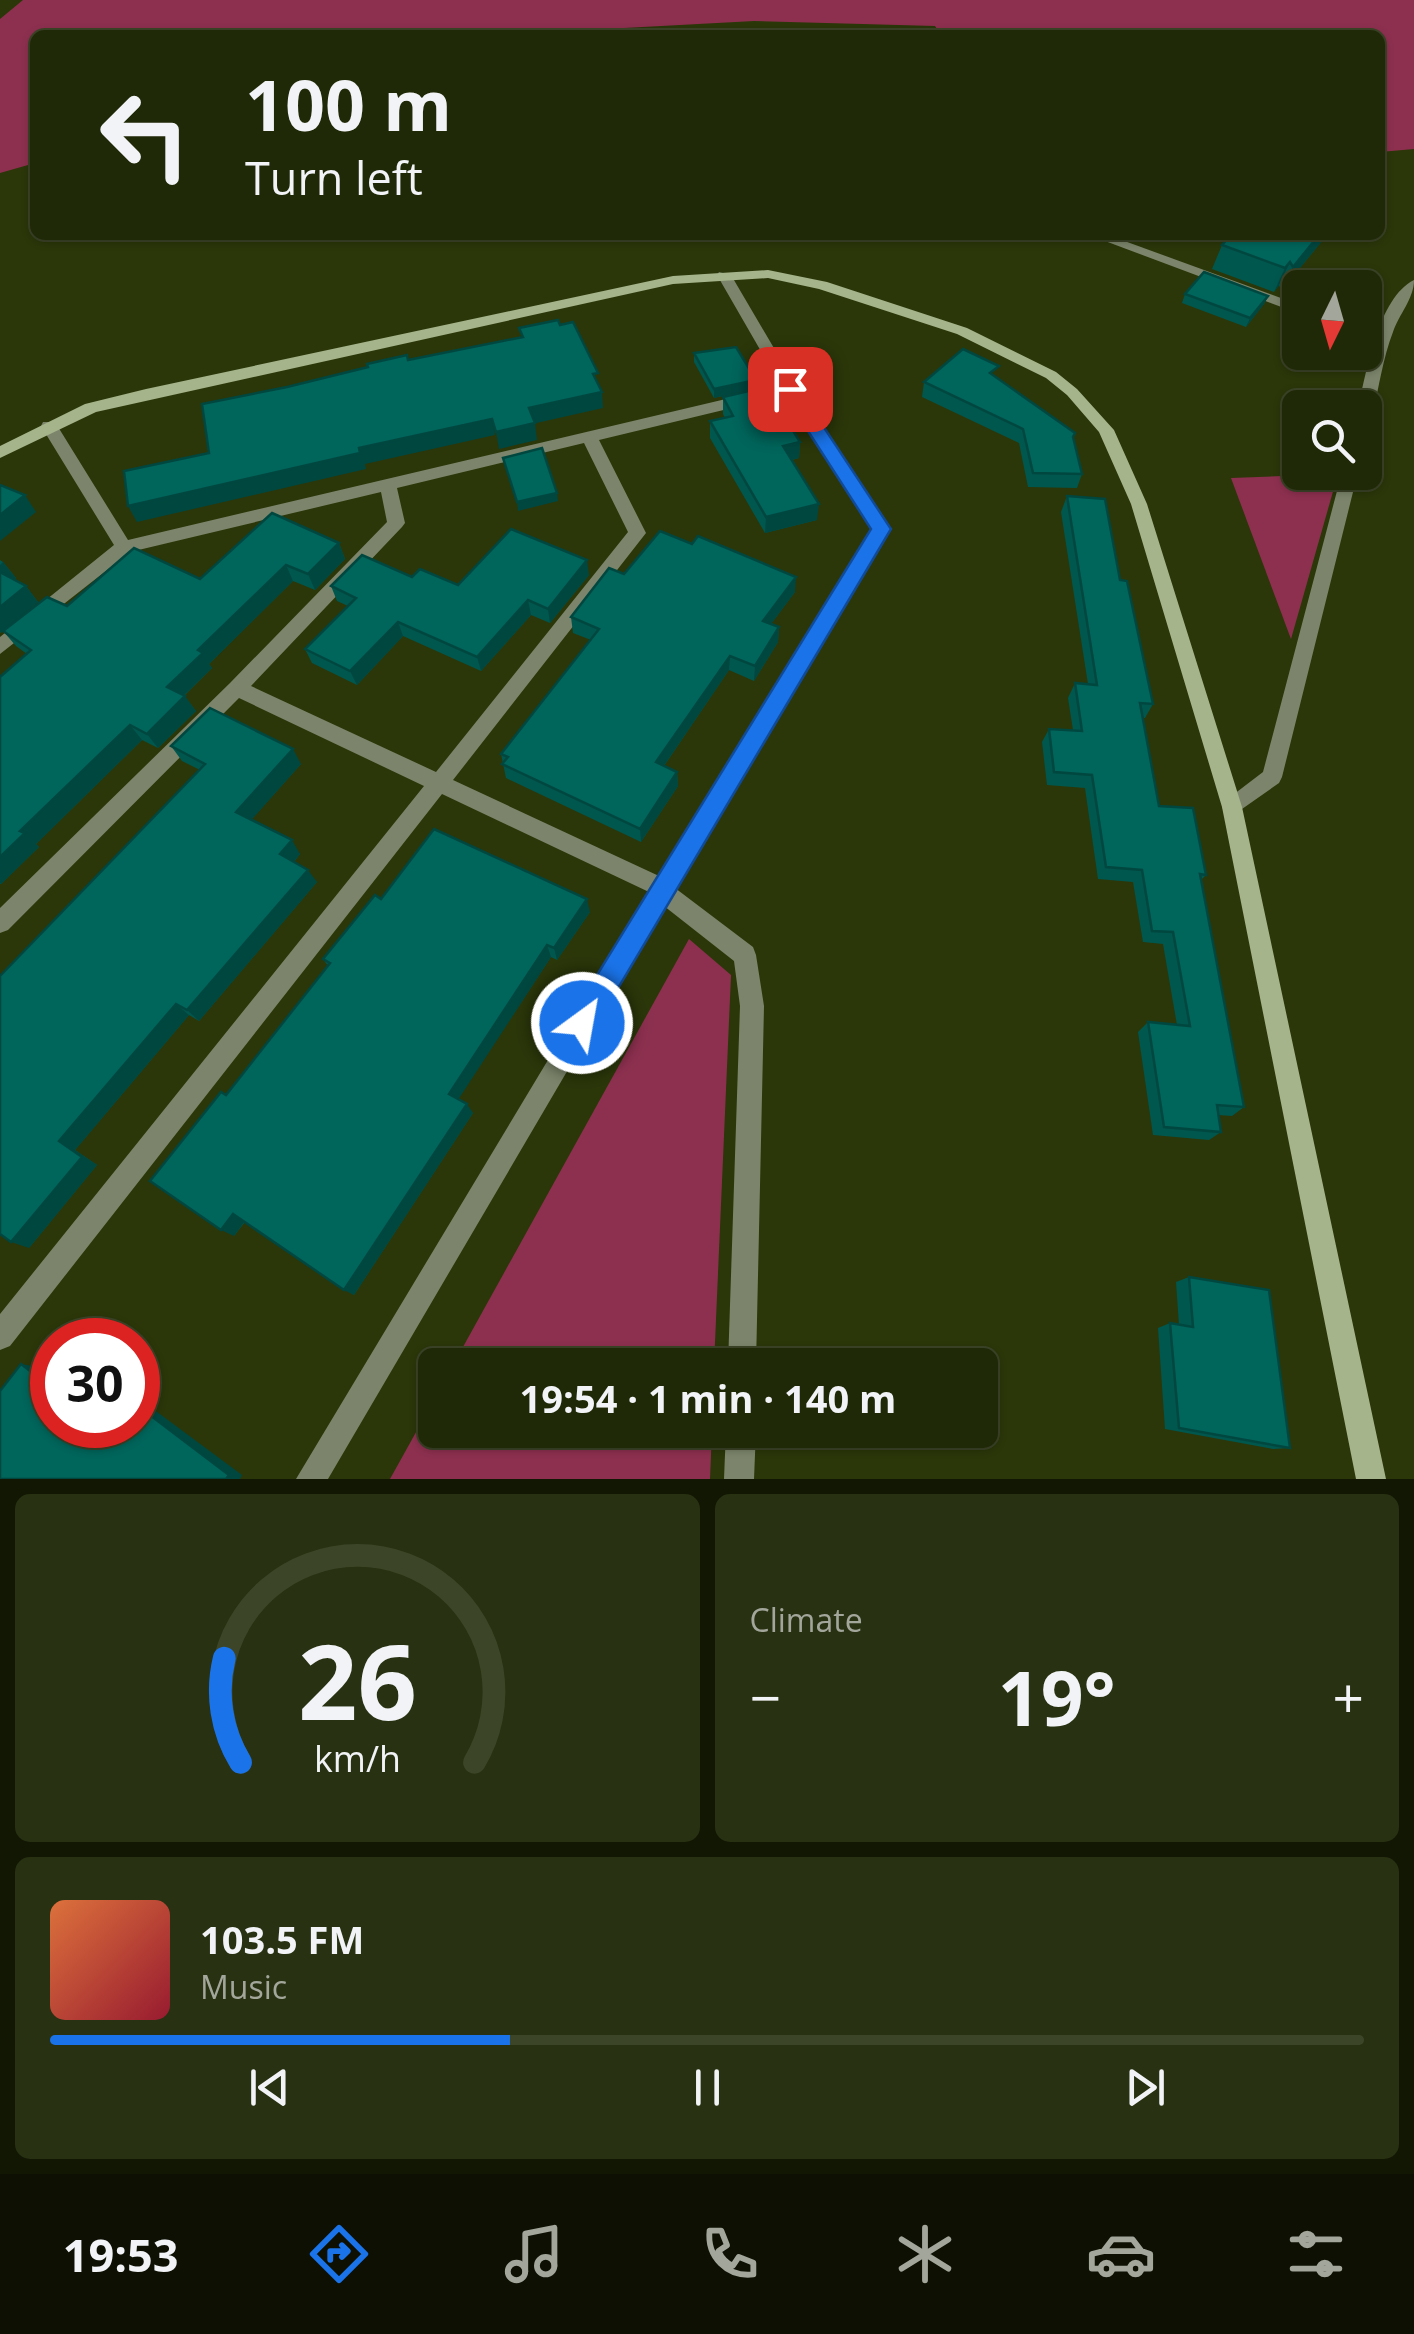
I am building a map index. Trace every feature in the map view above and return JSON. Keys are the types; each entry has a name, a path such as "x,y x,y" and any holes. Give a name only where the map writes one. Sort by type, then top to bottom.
{"street":[{"path":"1110,240 1282,303"},
{"path":"312,1479 532,1105 881,529 790,389 724,275"},
{"path":"0,453 91,408 146,394 673,280 724,275 794,279 880,303 1010,353 1072,392 1106,430 1139,504 1232,807 1370,1479"},
{"path":"1371,390 1383,340 1400,298 1414,284"},
{"path":"0,648 124,547 790,389"},
{"path":"49,426 124,547"},
{"path":"0,1336 637,533 590,438"},
{"path":"0,923 238,688 396,522 388,486"},
{"path":"1232,807 1272,777 1345,490"},
{"path":"238,688 441,781 664,891 745,954 752,1006 742,1348"},
{"path":"739,1479 740,1448"}],"shaded area":[{"path":"23,0 1414,0 1414,149 1385,152 1385,30 938,30 935,26 754,21 588,30 30,30 30,164 0,173 0,19"},
{"path":"1282,476 1282,490 1333,490 1291,639 1231,478"},
{"path":"689,939 731,975 715,1348 462,1348"},
{"path":"418,1429 418,1448 711,1448 710,1479 390,1479"}],"building":[{"path":"1226,240 1315,240 1293,267 1290,262 1285,268 1222,245"},
{"path":"1204,272 1268,296 1250,318 1185,294"},
{"path":"558,320 560,325 573,322 598,373 593,374 602,392 529,408 535,423 496,432 492,419 128,506 124,471 209,453 202,404 287,387 407,355 408,360 523,337 519,328"},
{"path":"736,347 756,380 714,389 694,353"},
{"path":"963,349 999,366 990,373 1075,433 1082,474 1033,473 1023,429 924,382"},
{"path":"766,387 800,442 783,446 819,504 766,517 710,421 733,416 723,397"},
{"path":"542,448 557,493 517,502 503,458"},
{"path":"0,485 25,495 0,515"},
{"path":"1067,496 1105,499 1120,580 1127,581 1153,704 1140,703 1159,806 1193,808 1206,875 1200,874 1244,1107 1217,1105 1221,1132 1164,1127 1148,1022 1190,1026 1173,932 1152,931 1142,870 1106,867 1092,775 1054,772 1049,729 1082,731 1075,683 1097,685"},
{"path":"272,513 339,543 308,574 286,565 198,650 203,653 167,687 185,696 147,734 130,725 20,831 25,833 0,857 0,677 31,650 3,631 47,597 67,606 134,548 200,579"},
{"path":"511,529 587,560 548,609 528,600 477,657 398,622 350,671 305,649 356,598 331,586 362,555 412,577 420,569 458,585"},
{"path":"660,531 692,544 698,536 796,577 763,621 779,627 755,666 730,656 656,762 677,772 640,829 502,764 508,757 501,754 599,629 571,617 609,568 624,574"},
{"path":"0,572 26,586 0,607"},
{"path":"210,708 293,749 236,812 292,840 280,854 308,870 187,1010 176,1004 59,1141 82,1157 11,1242 0,1234 0,976 205,764 171,746"},
{"path":"434,829 587,899 554,948 547,945 449,1094 467,1104 344,1290 233,1214 221,1230 150,1181 221,1092 226,1095 330,963 323,959 375,895 381,899"},
{"path":"1189,1277 1269,1290 1290,1448 1179,1428 1170,1323 1193,1327"},
{"path":"21,1364 30,1371 30,1448 160,1448 160,1423 229,1475 226,1479 0,1479 0,1391"}],"route":[{"path":"582,1023 881,529 790,389"}]}
